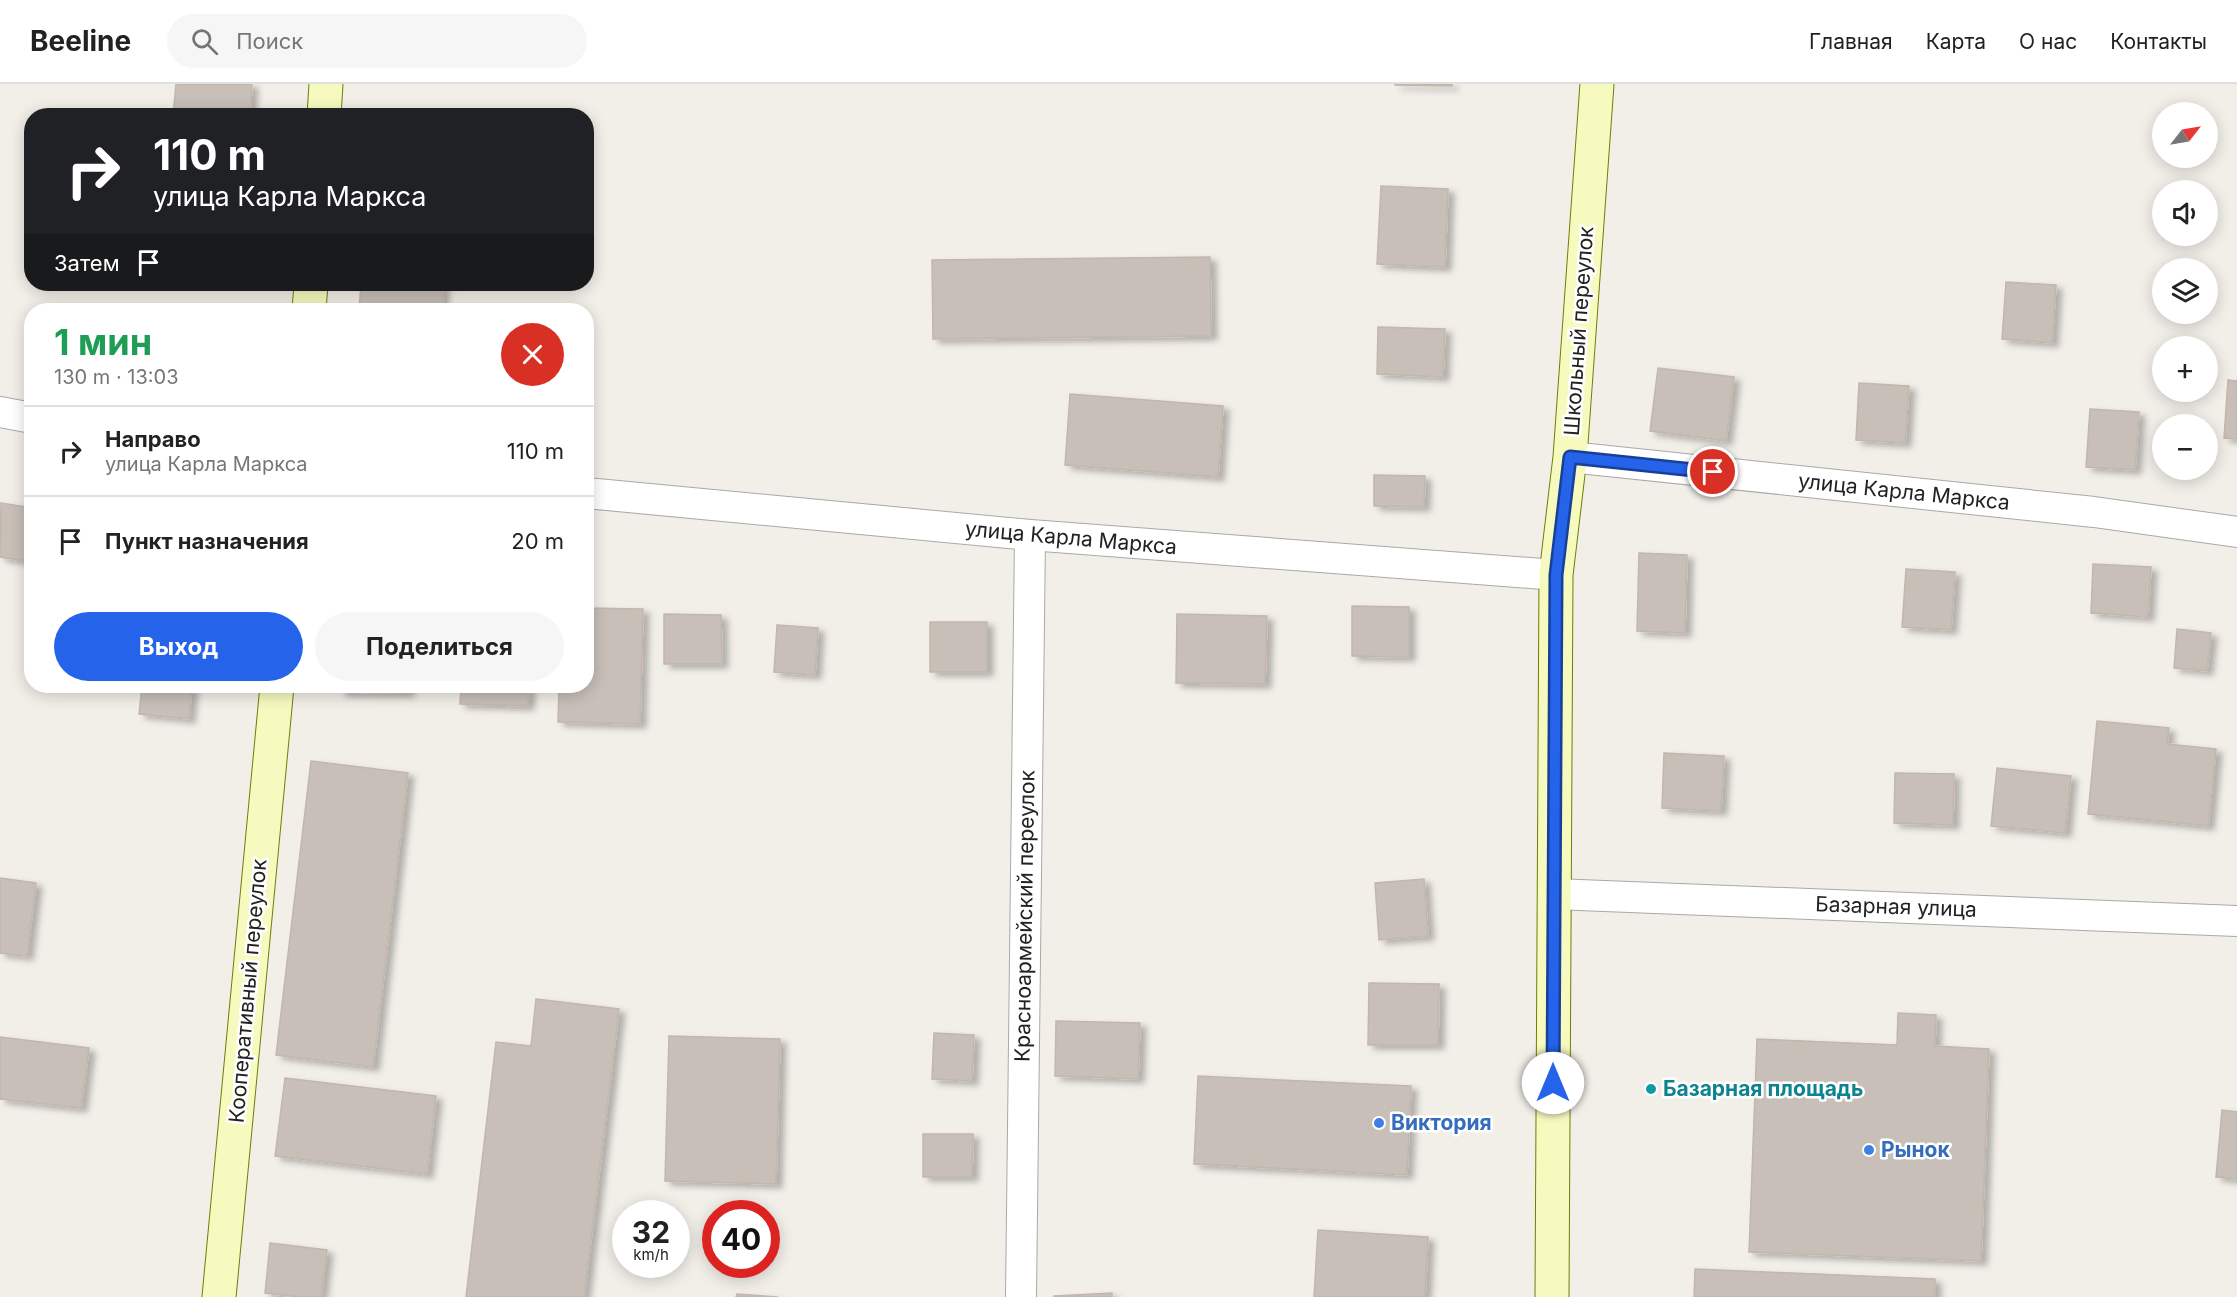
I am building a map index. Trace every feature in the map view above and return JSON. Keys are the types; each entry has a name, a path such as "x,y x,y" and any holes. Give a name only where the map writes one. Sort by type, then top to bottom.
{"street":[{"path":"324,108 326,84"},
{"name":"Школьный переулок","path":"1552,1297 1556,575 1570,457 1597,84"},
{"path":"0,412 24,416"},
{"name":"улица Карла Маркса","path":"1570,457 2094,512 2237,532"},
{"name":"улица Карла Маркса","path":"594,494 1030,536 1556,575"},
{"name":"Красноармейский переулок","path":"1021,1297 1030,536"},
{"name":"Кооперативный переулок","path":"219,1297 276,693"},
{"name":"Базарная улица","path":"1554,894 2237,921"}],"building":[{"path":"176,84 252,84 250,108 174,108"},
{"path":"1452,84 1452,86 1395,85"},
{"path":"1381,186 1448,189 1445,267 1377,264"},
{"path":"1210,257 1211,336 933,339 932,260"},
{"path":"2006,282 2056,285 2052,343 2002,339"},
{"path":"360,291 443,291 442,303 360,303"},
{"path":"1378,327 1445,329 1443,377 1377,374"},
{"path":"1658,368 1734,377 1726,441 1650,431"},
{"path":"2228,380 2237,381 2237,439 2224,438"},
{"path":"1859,383 1909,386 1905,443 1856,440"},
{"path":"1070,394 1223,406 1218,477 1065,465"},
{"path":"2090,409 2139,412 2135,470 2086,467"},
{"path":"1374,475 1425,476 1424,507 1374,506"},
{"path":"1,503 24,507 24,561 0,557"},
{"path":"1639,553 1687,555 1685,633 1637,631"},
{"path":"2093,564 2151,567 2148,617 2091,613"},
{"path":"1906,569 1955,572 1951,630 1902,627"},
{"path":"1352,606 1409,607 1409,657 1352,656"},
{"path":"594,608 643,609 640,724 558,722 559,693 594,693"},
{"path":"664,614 721,615 722,664 664,664"},
{"path":"1177,614 1267,616 1265,684 1176,683"},
{"path":"930,622 987,622 987,672 930,672"},
{"path":"777,625 818,628 815,675 774,672"},
{"path":"2177,629 2211,633 2207,671 2174,668"},
{"path":"141,693 191,693 189,719 139,714"},
{"path":"461,693 529,693 528,706 460,704"},
{"path":"2097,721 2169,728 2167,744 2216,749 2208,826 2088,814"},
{"path":"1664,753 1724,756 1721,811 1662,808"},
{"path":"311,761 408,773 373,1067 276,1055"},
{"path":"1997,768 2071,776 2065,833 1991,826"},
{"path":"1895,773 1954,774 1953,825 1894,823"},
{"path":"0,878 36,883 27,956 0,953"},
{"path":"1424,879 1428,936 1379,940 1375,883"},
{"path":"1369,983 1439,984 1438,1045 1368,1045"},
{"path":"536,999 619,1009 584,1297 466,1297 496,1042 531,1046"},
{"name":"Рынок","path":"1898,1013 1936,1015 1935,1046 1989,1049 1981,1261 1749,1252 1757,1039 1897,1045"},
{"path":"1056,1021 1140,1023 1138,1079 1055,1076"},
{"path":"934,1033 974,1035 972,1081 932,1079"},
{"path":"669,1036 780,1039 776,1184 665,1181"},
{"path":"0,1037 89,1048 81,1108 0,1099"},
{"path":"1198,1076 1411,1086 1407,1175 1194,1164"},
{"path":"285,1078 436,1096 427,1174 275,1156"},
{"path":"2222,1110 2237,1112 2237,1179 2216,1177"},
{"path":"923,1134 973,1134 972,1177 923,1177"},
{"path":"1318,1230 1428,1237 1425,1297 1314,1297"},
{"path":"270,1243 327,1250 321,1297 265,1293"},
{"path":"1695,1269 1935,1279 1935,1297 1694,1297"},
{"path":"1112,1293 1112,1297 1054,1297 1054,1296"},
{"path":"737,1294 778,1297 736,1297"}],"place":[{"name":"Базарная площадь","path":"1651,1089"},
{"name":"Виктория","path":"1379,1123"},
{"name":"Рынок","path":"1869,1150"}],"route":[{"path":"1553,1083 1556,575 1570,457 1713,472"}]}
